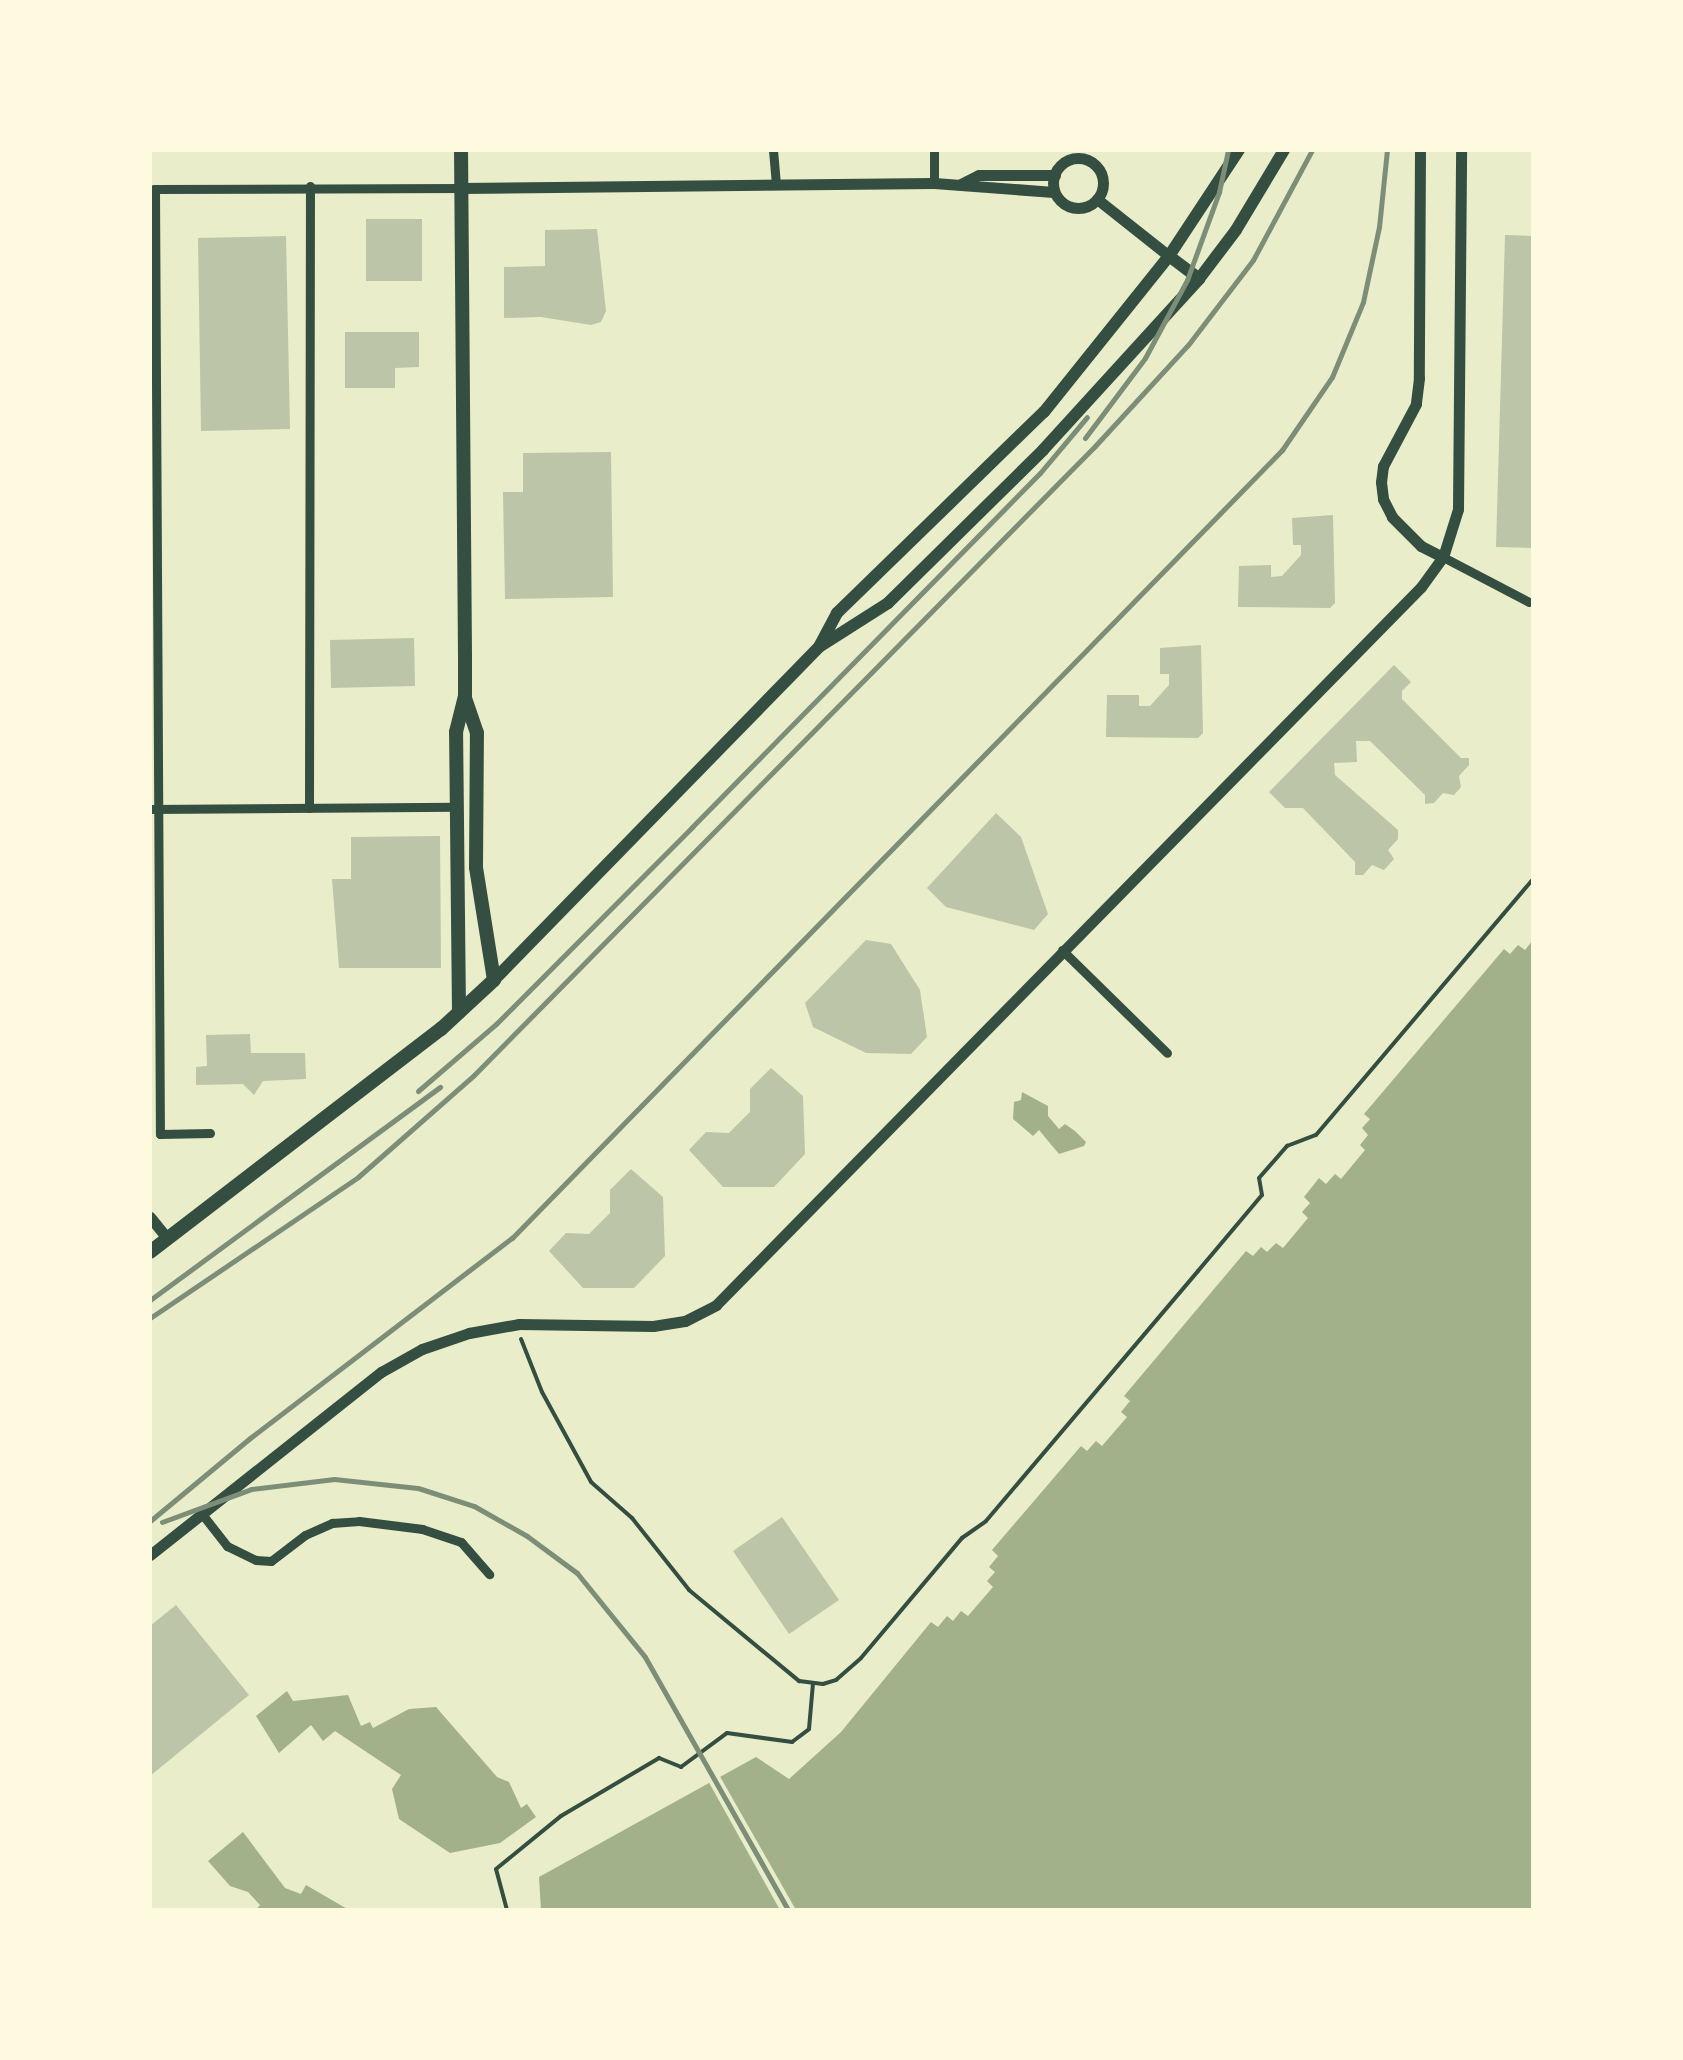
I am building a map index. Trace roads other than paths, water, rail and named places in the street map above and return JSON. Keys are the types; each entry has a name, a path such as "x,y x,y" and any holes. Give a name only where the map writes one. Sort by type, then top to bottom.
{"main road":[{"path":"459,1012 456,732 465,698 461,150"},
{"path":"819,647 837,613 1023,436 1170,256 1239,150"},
{"path":"150,1252 459,1012 819,647 888,603 1043,450 1199,278 1236,230 1284,150"},
{"path":"1170,256 1199,278"},
{"path":"465,698 478,733 476,867 494,980"}],"street":[{"path":"774,150 776,185"},
{"path":"934,150 934,184"},
{"path":"1420,150 1420,378 1416,404 1383,466 1383,499 1392,516 1421,546 1530,602"},
{"path":"150,1555 381,1372 422,1349 469,1333 519,1324 653,1326 685,1321 716,1305 1421,587 1443,557 1458,509 1460,150"},
{"path":"1070,155 1087,155 1102,175 1097,199 1075,208 1054,192 1055,174 1070,155"},
{"path":"962,184 979,175 1055,174"},
{"path":"210,1133 160,1134 152,188 962,184 1054,192"},
{"path":"309,808 310,186"},
{"path":"1097,199 1170,256"},
{"path":"156,809 456,807"},
{"path":"1062,950 1167,1053"},
{"path":"150,1216 168,1239"},
{"path":"202,1514 228,1546 256,1560 271,1561 305,1535 332,1524 359,1521 422,1529 461,1542 489,1574"}],"railway":[{"path":"1085,438 1145,358 1187,280 1219,192 1228,150"},
{"path":"150,1318 358,1177 474,1075 1095,446 1188,345 1253,260 1312,150"},
{"path":"150,1521 250,1438 512,1238 1282,450 1332,377 1363,302 1379,227 1387,150"},
{"path":"418,1091 496,1024 692,827 1040,473 1087,417"},
{"path":"150,1300 440,1087"},
{"path":"162,1522 251,1489 334,1479 418,1488 474,1506 527,1536 577,1573 645,1657 788,1910"}]}
